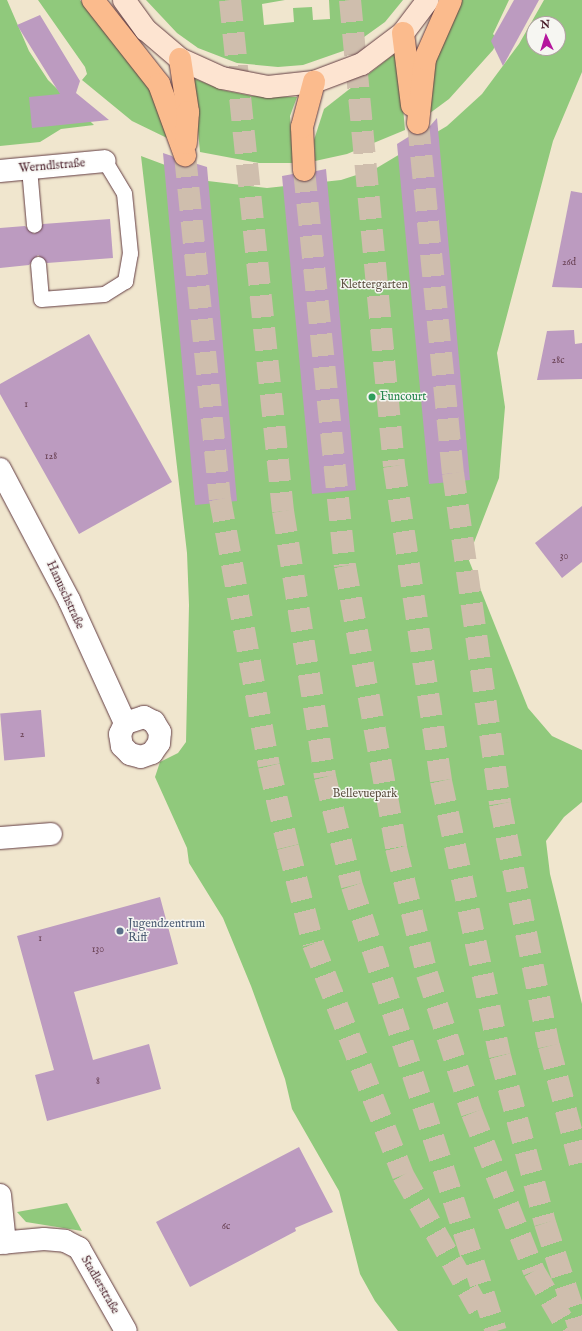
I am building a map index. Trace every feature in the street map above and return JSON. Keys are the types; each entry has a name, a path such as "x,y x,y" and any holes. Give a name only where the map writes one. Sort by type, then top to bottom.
{"highway":[{"path":"94,0 159,84 185,155 188,112 180,59"},
{"path":"403,33 408,91 418,123 425,59 451,0"},
{"path":"304,170 302,127 314,82"}],"main road":[{"path":"124,0 146,30 180,59 215,76 245,84 268,87 314,82 362,64 403,33 428,0"}],"street":[{"name":"Werndlstraße","path":"0,170 105,161"},
{"name":"Hanuschstraße","path":"0,469 69,600 125,723"},
{"path":"0,838 51,834"},
{"path":"0,1195 2,1243"},
{"name":"Stadlerstraße","path":"2,1243 44,1239 64,1241 79,1248 126,1331"}],"lane":[{"path":"38,264 42,299 104,294 125,282 130,254 124,193 105,161"},
{"path":"29,168 34,225"}],"green space":[{"path":"0,0 7,0 29,51 48,80 94,125 61,129 40,142 0,146"},
{"path":"38,0 80,0 148,81 167,138 132,121 82,80 87,74 85,67"},
{"path":"146,0 285,0 262,4 264,25 294,22 293,8 312,7 313,20 330,19 329,0 403,0 385,22 346,50 303,65 278,67 237,63 198,48 177,33"},
{"path":"462,0 509,0 493,34 498,40 493,50 449,99 430,113 436,51"},
{"name":"Bellevuepark","path":"544,0 582,0 582,72 553,141 497,353 505,407 499,478 468,558 528,708 552,736 582,750 582,802 564,817 546,841 550,874 582,1004 582,1331 398,1331 375,1301 360,1274 339,1191 292,1109 285,1079 251,986 223,918 189,863 187,848 155,777 160,762 178,753 186,742 189,605 187,553 141,156 208,181 267,188 341,180 375,169 447,126 482,94 519,44 526,32 526,56 566,56 566,16 535,16"},
{"path":"398,51 405,130 347,154 315,161 314,140 324,109"},
{"path":"193,78 222,90 252,96 297,97 290,116 293,163 259,163 200,152"},
{"path":"67,1203 82,1231 26,1222 17,1212"}],"building":[{"path":"514,0 539,0 530,16 526,16 526,24 503,66 491,41"},
{"path":"40,15 80,81 76,93 109,120 32,128 29,97 60,94 17,25"},
{"path":"437,118 470,480 429,484 397,144 413,134 423,134"},
{"path":"163,153 172,156 182,167 194,163 207,167 237,501 195,505"},
{"path":"326,169 356,490 312,494 282,176 293,174 305,182 311,180 316,171"},
{"path":"571,191 582,193 582,288 552,287"},
{"path":"110,219 113,258 47,263 38,255 29,265 0,268 0,228 25,226 34,234 43,224"},
{"path":"574,330 575,344 582,343 582,379 537,380 547,331"},
{"path":"89,334 172,482 79,534 0,394 0,384"},
{"path":"582,506 582,562 562,578 535,543"},
{"path":"41,710 45,757 4,760 0,714"},
{"path":"160,897 178,964 74,992 93,1060 149,1044 161,1089 47,1121 35,1075 54,1070 17,936"},
{"path":"299,1147 333,1212 295,1228 296,1231 190,1287 156,1222"}],"tunnel":[{"path":"230,0 283,511 325,777 352,886 496,1331"},
{"path":"350,0 394,466 441,781 500,1056 545,1223 580,1331"},
{"path":"418,123 453,473 500,804 549,1046 582,1172"},
{"path":"185,155 220,499 269,766 288,847 313,944 403,1175 480,1311"},
{"path":"304,170 345,566 396,848 427,974 472,1113 534,1271 569,1331"}],"place":[{"name":"Funcourt","path":"372,397"},
{"name":"Jugendzentrum Riff","path":"120,931"}],"park label":[{"name":"Klettergarten","path":"374,285"}]}
